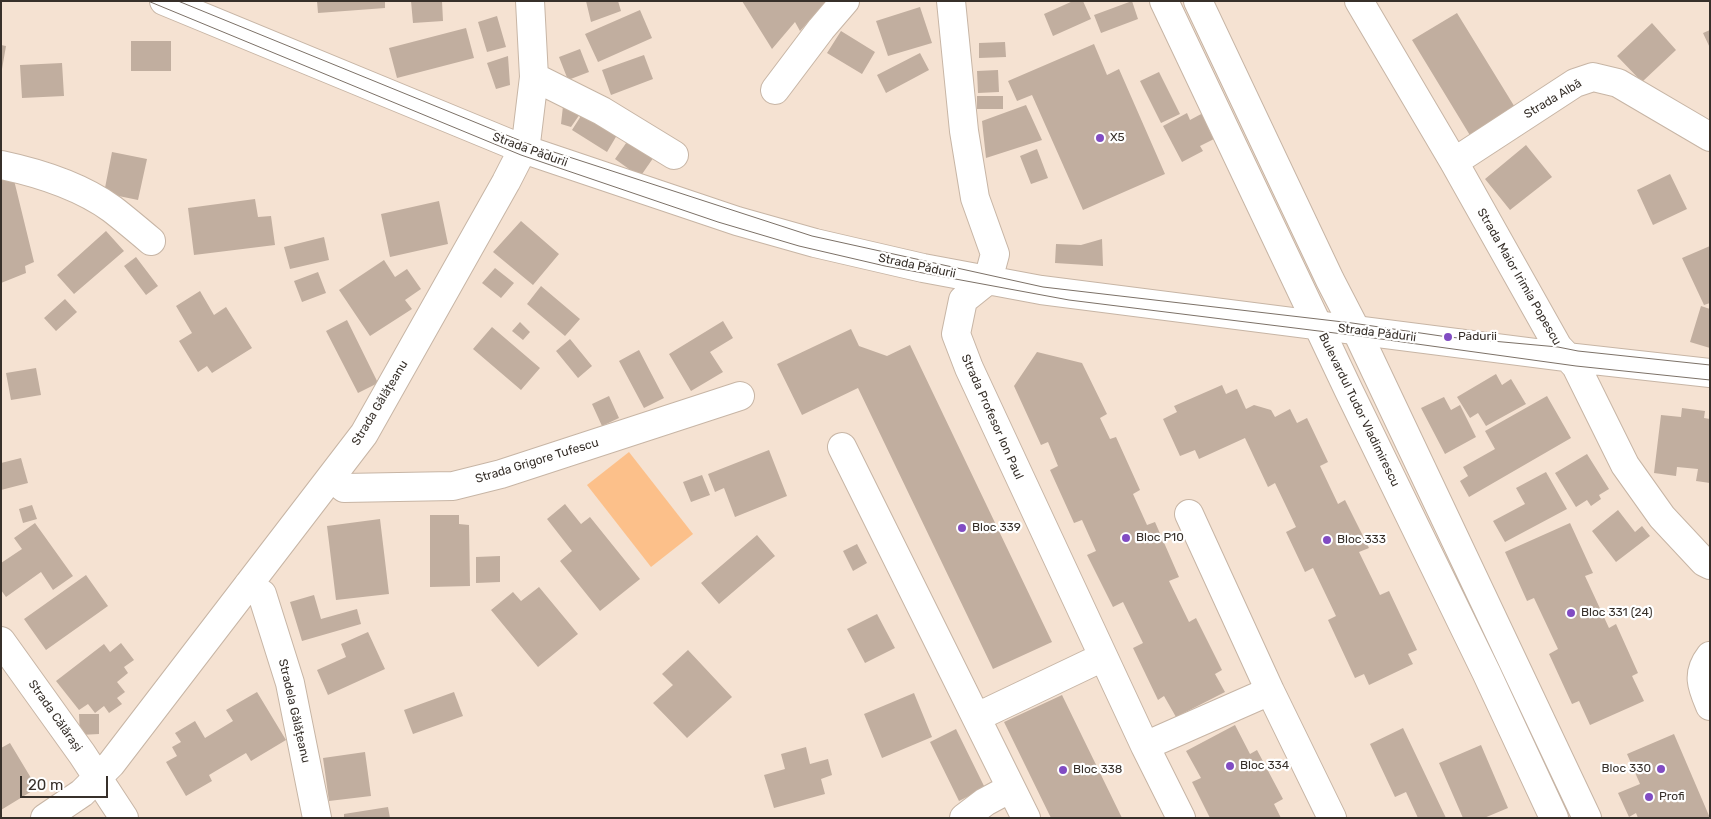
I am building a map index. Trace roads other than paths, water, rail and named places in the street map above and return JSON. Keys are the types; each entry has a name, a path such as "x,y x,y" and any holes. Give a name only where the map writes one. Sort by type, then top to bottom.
{"street":[{"name":"Strada Pădurii","path":"164,1 523,149 737,221 815,243 923,268 1051,292 1566,357 1710,373"},
{"name":"Strada Gălățeanu","path":"45,818 82,793 111,764 364,434 526,143 534,77 530,1"},
{"path":"775,90 821,29 845,1"},
{"path":"951,1 964,131 975,198 995,254 988,280"},
{"name":"Bulevardul Tudor Vladimirescu","path":"1164,1 1318,326 1486,672 1554,818"},
{"path":"1198,1 1587,818"},
{"name":"Strada Maior Irimia Popescu","path":"1359,1 1454,162 1558,347 1576,366 1626,466 1662,517 1704,562 1710,565"},
{"path":"534,77 602,111 674,155"},
{"name":"Strada Albă","path":"1454,162 1575,83 1594,77 1618,84 1710,138"},
{"path":"1,164 28,170 75,189 110,208 151,241"},
{"name":"Strada Profesor Ion Paul","path":"988,280 963,300 956,334 969,368 1180,818"},
{"name":"Strada Grigore Tufescu","path":"332,477 344,488 453,486 501,474 740,396"},
{"path":"842,447 1026,818"},
{"path":"1189,514 1270,691 1332,818"},
{"name":"Stradela Gălățeanu","path":"248,585 262,594 290,683 317,818"},
{"name":"Strada Călărași","path":"1,641 124,818"},
{"path":"1710,656 1702,669 1701,681 1710,706"},
{"path":"976,717 1103,657"},
{"path":"1145,746 1270,691"},
{"path":"964,818 985,802 1011,788"}],"tram line":[{"path":"148,1 521,155 718,222 799,246 885,266 1069,300 1359,336 1576,366 1710,380"},
{"path":"178,1 526,143 812,236 1043,287 1352,323 1448,337 1558,347 1578,351 1710,365"}],"place":[{"name":"X5","path":"1100,138"},
{"name":"Pădurii","path":"1448,337"},
{"name":"Bloc 339","path":"962,528"},
{"name":"Bloc P10","path":"1126,538"},
{"name":"Bloc 333","path":"1327,540"},
{"name":"Bloc 331 (24)","path":"1571,613"},
{"name":"Bloc 334","path":"1230,766"},
{"name":"Bloc 330","path":"1661,769"},
{"name":"Bloc 338","path":"1063,770"},
{"name":"Profi","path":"1649,797"}]}
